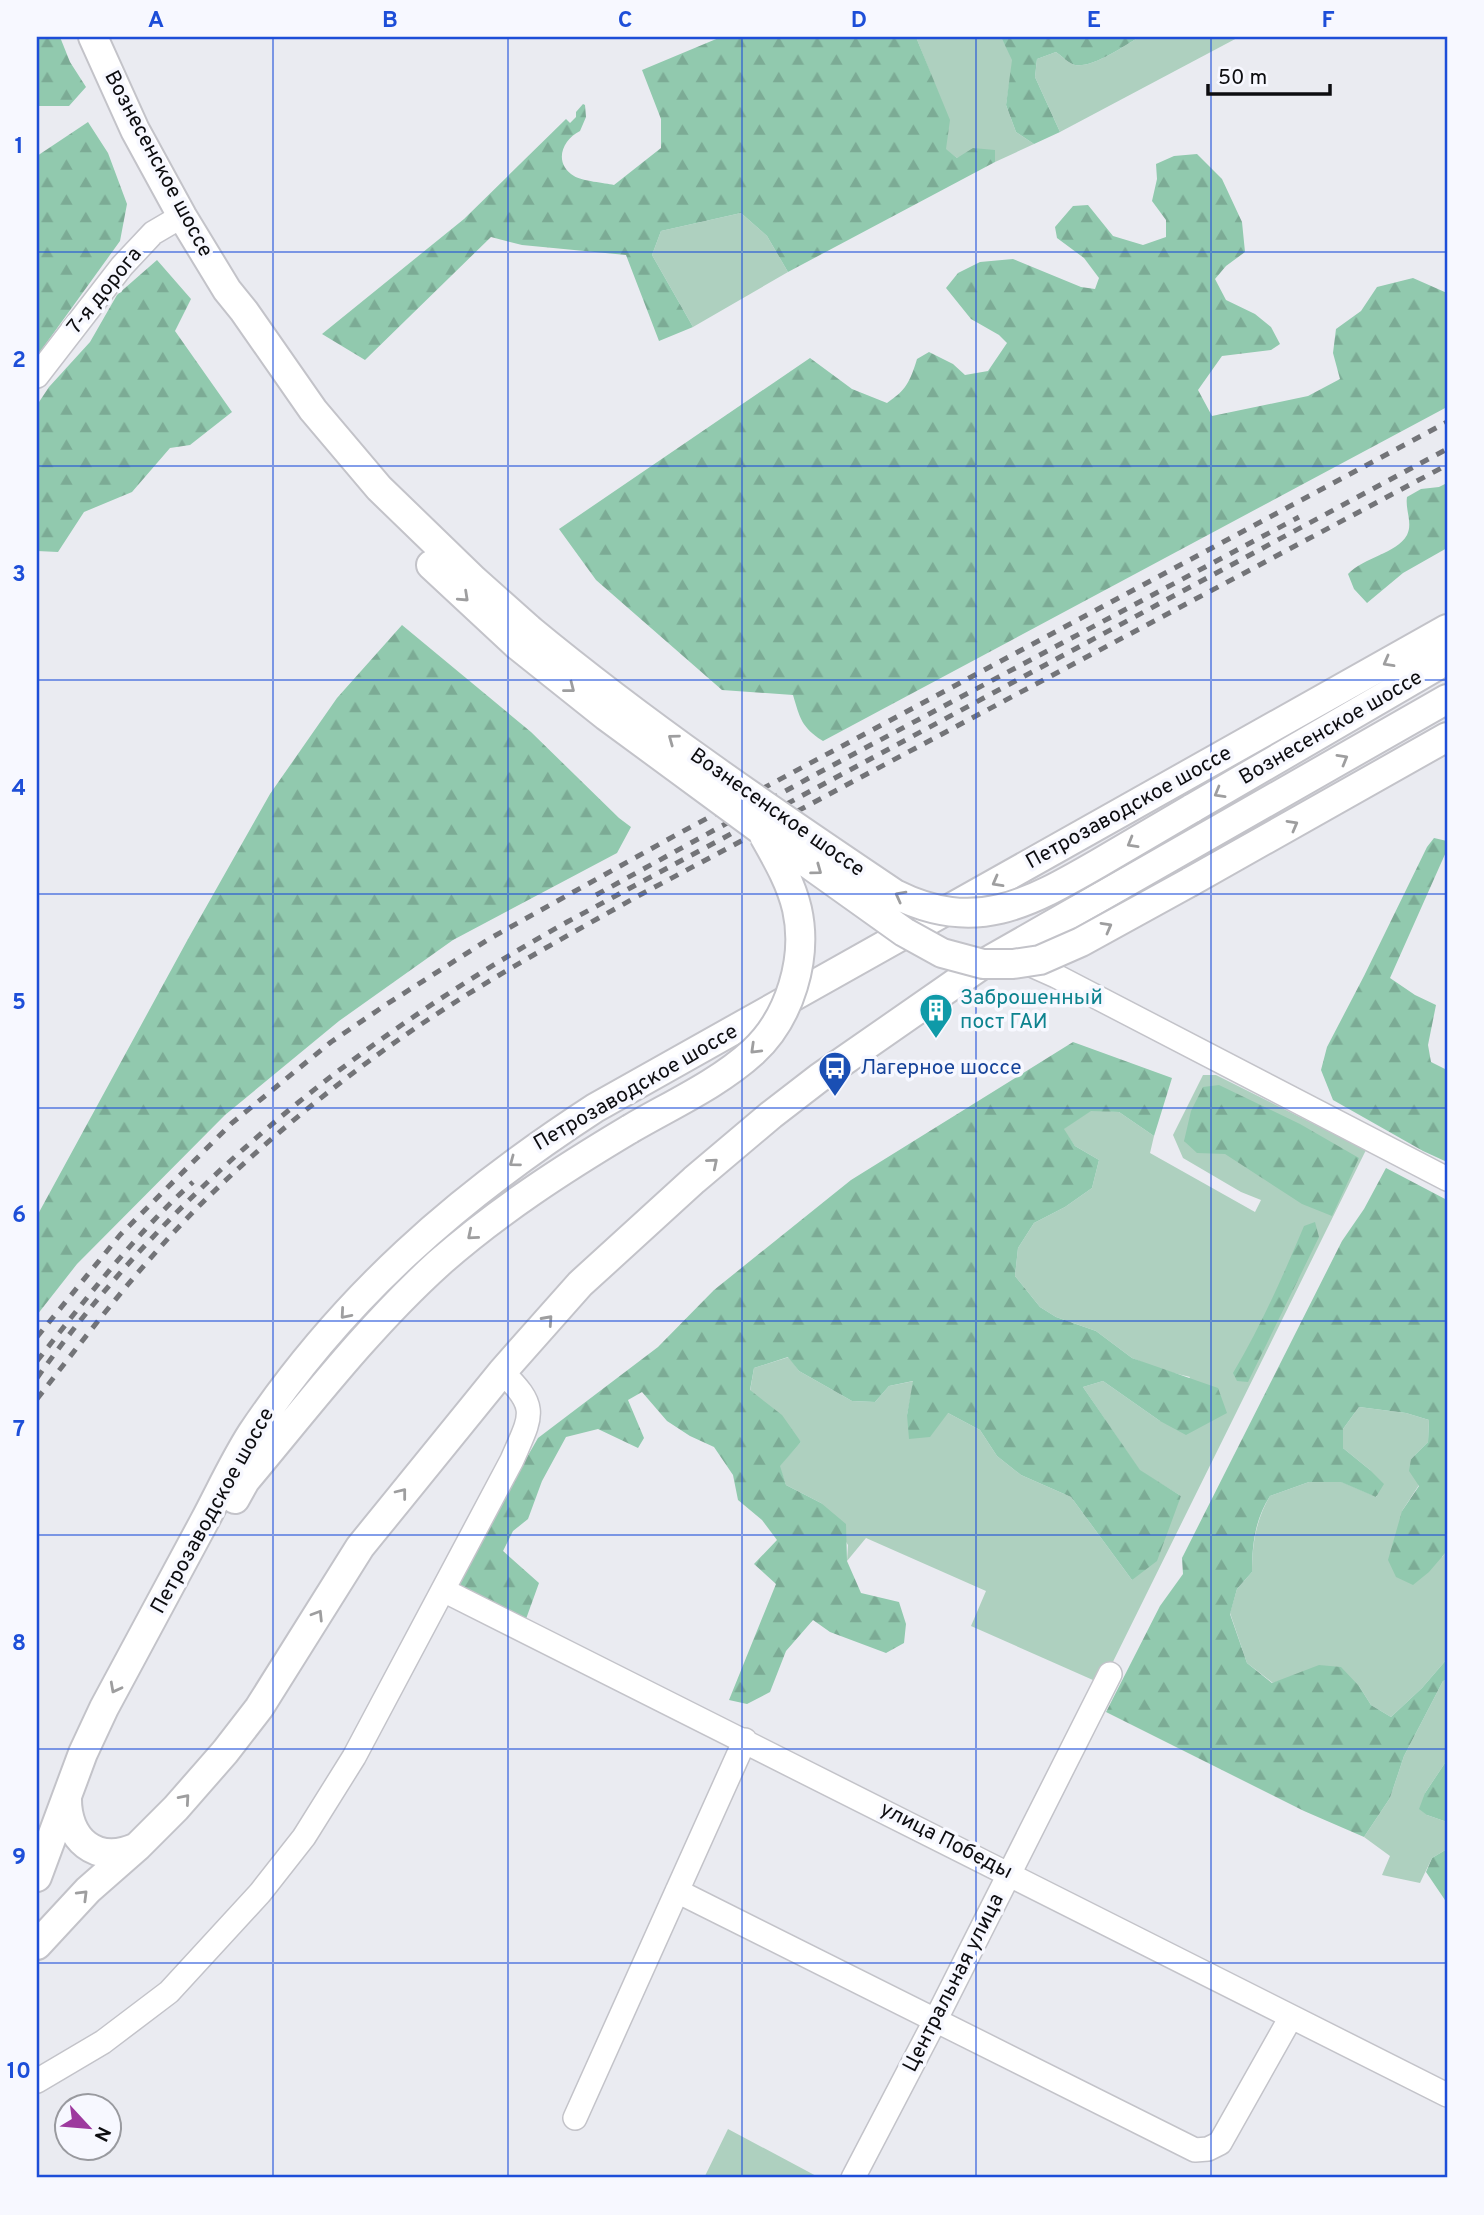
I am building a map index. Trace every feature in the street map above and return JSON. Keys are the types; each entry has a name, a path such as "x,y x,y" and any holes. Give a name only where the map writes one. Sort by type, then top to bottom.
{"main road":[{"name":"Вознесенское шоссе","path":"93,37 135,130 182,216 227,290 313,410 379,488 474,580 523,637 606,716 904,932 942,953 983,964 1013,964 1040,960 1081,942 1191,882 1447,737"},
{"name":"Петрозаводское шоссе","path":"37,1877 72,1782 104,1708 250,1436 281,1392 355,1302 435,1226 533,1148 595,1108 1447,629"},
{"name":"Вознесенское шоссе","path":"523,637 619,699 708,765 895,894 917,905 942,911 969,913 1018,905 1045,894 1447,660"},
{"path":"37,1945 88,1890 176,1808 225,1752 267,1697 360,1547 502,1372 580,1284 694,1180 819,1078 1004,952 1447,699"},
{"name":"Вознесенское шоссе","path":"147,1628 190,1580 245,1481 397,1304 447,1256 514,1202 560,1171 708,1084 754,1051 767,1036 789,998 800,951 797,910 781,865 761,830"},
{"path":"72,1782 66,1812 71,1827 80,1840 92,1849 107,1854 122,1854 137,1847"}],"street":[{"name":"7-я дорога","path":"37,376 122,265 153,233 182,216"},
{"path":"1082,907 1072,919 1064,948 1068,967 1082,989"},
{"path":"1004,952 1082,989 1447,1179"},
{"path":"37,2081 103,2042 169,1992 260,1893 304,1837 354,1756 512,1460 528,1423 530,1410 526,1399 502,1372"},
{"name":"улица Победы","path":"443,1590 1447,2095"},
{"name":"Центральная улица","path":"853,2178 1110,1674"},
{"path":"575,2118 745,1740"},
{"path":"677,1891 1195,2150 1208,2149 1220,2143 1291,2017"}],"green space":[{"path":"37,37 60,37 70,62 86,87 69,106 37,106"},
{"path":"721,37 916,37 950,120 946,149 957,158 973,148 995,150 995,162 788,272 767,236 741,213 661,231 652,255 693,327 659,341 626,255 522,245 491,237 365,360 322,334 464,219 566,119 570,123 583,104 586,117 580,131 569,140 562,152 564,165 567,171 578,178 614,185 661,148 661,119 642,70"},
{"path":"916,37 1001,37 1013,60 1006,105 1016,132 1034,144 995,162 995,150 957,158 945,149 949,120"},
{"path":"1001,37 1139,37 1108,55 1082,65 1068,62 1056,52 1037,59 1035,77 1060,132 1034,144 1016,132 1006,105 1012,60"},
{"path":"1139,37 1239,37 1060,132 1035,77 1037,59 1056,52 1068,62 1082,65 1108,55"},
{"path":"88,122 108,153 127,204 120,241 37,356 37,156"},
{"path":"1197,154 1222,179 1242,222 1245,252 1226,266 1215,279 1226,300 1255,314 1271,327 1280,344 1271,350 1222,356 1198,390 1212,416 1308,396 1340,379 1333,353 1336,329 1361,311 1377,287 1413,278 1447,293 1447,407 823,741 802,721 793,695 722,690 596,580 559,529 810,358 852,389 887,403 906,385 917,359 929,352 953,364 965,375 988,371 1007,343 999,335 971,319 946,288 958,273 980,262 1013,259 1081,287 1095,289 1099,278 1084,258 1057,238 1055,227 1073,206 1088,205 1113,236 1143,245 1166,237 1166,220 1152,201 1157,179 1156,164 1174,156"},
{"path":"741,213 767,236 788,272 693,327 652,255 661,231"},
{"path":"157,260 191,299 175,331 232,412 190,445 170,448 132,492 84,512 58,552 37,551 37,405 49,387 90,342 117,295"},
{"path":"1447,483 1447,548 1403,573 1367,603 1354,589 1348,574 1362,563 1395,547 1407,535 1407,497 1421,489"},
{"path":"402,625 531,732 631,827 617,853 453,940 339,1021 225,1115 77,1264 37,1315 37,1216 270,794 337,698"},
{"path":"1434,838 1447,841 1446,852 1390,978 1436,1005 1428,1045 1431,1062 1447,1070 1447,1162 1333,1100 1321,1070 1327,1047 1427,847"},
{"path":"1073,1042 1172,1078 1154,1136 1119,1112 1091,1111 1064,1129 1075,1146 1099,1160 1092,1188 1065,1207 1034,1223 1018,1248 1015,1276 1040,1307 1056,1317 1096,1331 1132,1358 1218,1388 1227,1413 1186,1435 1160,1421 1103,1381 1083,1387 1140,1470 1181,1496 1157,1561 1132,1580 1071,1497 1021,1475 997,1456 980,1430 948,1413 930,1437 909,1439 907,1415 913,1381 889,1386 875,1402 852,1401 799,1371 788,1357 754,1368 750,1390 782,1415 801,1442 780,1466 786,1485 821,1503 846,1524 847,1561 861,1593 899,1602 906,1624 904,1643 886,1653 830,1632 813,1620 786,1651 770,1692 747,1704 729,1700 776,1584 754,1564 777,1540 762,1520 738,1500 733,1475 714,1447 667,1421 642,1392 628,1400 644,1438 638,1448 598,1429 566,1437 542,1481 528,1519 513,1531 503,1551 539,1583 526,1619 459,1588 460,1574 538,1438 658,1347 714,1290 851,1180"},
{"path":"1203,1075 1216,1075 1366,1150 1102,1684 971,1626 986,1591 866,1538 847,1561 848,1545 821,1503 786,1485 779,1466 801,1442 750,1391 754,1368 789,1357 799,1371 852,1401 875,1402 889,1386 914,1381 907,1415 948,1413 980,1430 997,1456 1021,1475 1071,1497 1132,1580 1181,1496 1140,1471 1083,1387 1103,1381 1160,1421 1190,1377 1161,1370 1132,1358 1096,1331 1056,1317 1040,1307 1015,1276 1018,1248 1034,1223 1065,1207 1092,1188 1099,1160 1075,1146 1063,1129 1091,1110 1119,1112 1154,1136 1150,1153 1255,1212 1261,1200 1241,1192 1183,1158 1173,1135"},
{"path":"1219,1085 1300,1124 1359,1158 1332,1216 1302,1204 1225,1154 1197,1153 1184,1141 1191,1111 1203,1087"},
{"path":"1386,1168 1447,1200 1447,1551 1429,1572 1413,1585 1396,1577 1388,1560 1402,1511 1419,1486 1409,1471 1411,1459 1428,1442 1429,1420 1406,1413 1359,1407 1343,1429 1343,1448 1384,1484 1376,1497 1341,1482 1309,1482 1270,1496 1255,1532 1252,1572 1237,1589 1230,1614 1247,1663 1272,1683 1319,1665 1341,1667 1359,1686 1371,1705 1391,1717 1422,1688 1447,1659 1447,1680 1443,1681 1404,1756 1390,1798 1364,1837 1304,1811 1106,1712 1160,1606 1183,1574 1182,1558 1342,1241 1364,1209"},
{"path":"1315,1222 1319,1237 1248,1382 1237,1381 1233,1373 1271,1301 1304,1226"},
{"path":"1359,1407 1406,1413 1429,1420 1428,1442 1411,1459 1419,1485 1402,1511 1442,1557 1447,1551 1447,1659 1422,1688 1391,1717 1371,1705 1359,1686 1294,1676 1273,1683 1247,1663 1230,1613 1237,1589 1252,1572 1256,1532 1270,1496 1309,1482 1342,1482 1377,1497 1370,1470 1343,1448 1343,1429"},
{"path":"1447,1680 1447,1760 1425,1793 1427,1815 1447,1822 1447,1849 1432,1858 1420,1883 1382,1875 1390,1856 1364,1837 1390,1798 1404,1756 1443,1681"},
{"path":"1447,1760 1447,1822 1419,1809 1425,1793"},
{"path":"1447,1849 1447,1903 1426,1872 1432,1858"},
{"path":"728,2129 820,2178 704,2178"}],"railway":[{"path":"37,1337 120,1235 232,1123 331,1042 387,1004 489,939 676,835 1447,422"},
{"path":"37,1378 91,1307 149,1241 211,1179 276,1121 345,1066 416,1015 567,922 1447,449"},
{"path":"37,1399 136,1274 201,1204 323,1096 430,1019 518,964 638,896 1447,465"},
{"path":"596,895 820,772 1299,517"},
{"path":"37,1361 131,1246 193,1182"}],"place":[{"name":"Заброшенный пост ГАИ","path":"936,1040"},
{"name":"Лагерное шоссе","path":"835,1098"}]}
